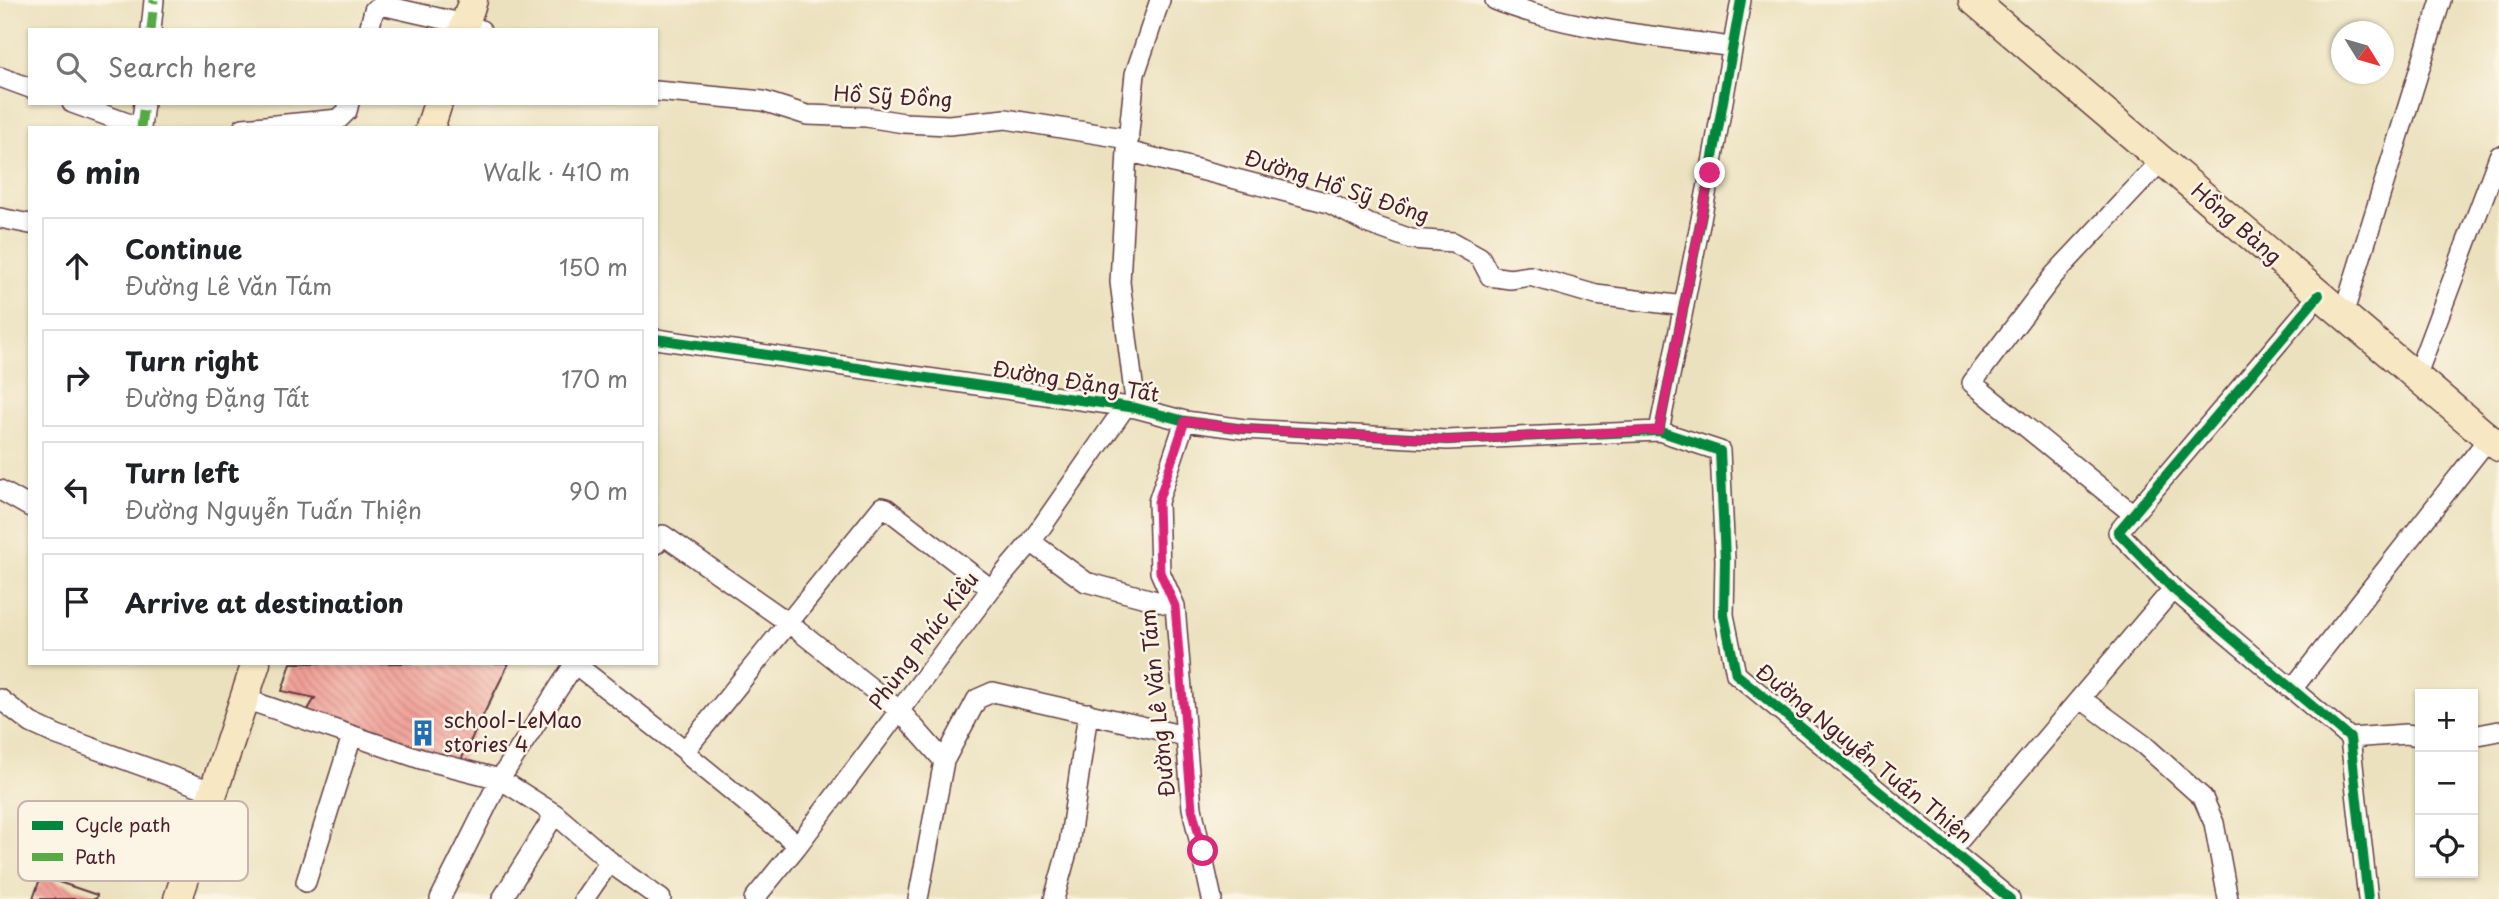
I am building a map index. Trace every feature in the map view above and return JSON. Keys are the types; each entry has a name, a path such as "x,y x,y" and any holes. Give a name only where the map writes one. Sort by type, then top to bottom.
{"street":[{"path":"151,28 154,0"},
{"path":"1130,408 1120,282 1128,145 1135,74 1160,0"},
{"path":"1495,0 1524,12 1569,23 1731,47"},
{"path":"1659,430 1741,0"},
{"name":"Hồng Bàng","path":"1973,0 2494,443"},
{"path":"2343,314 2441,0"},
{"path":"369,28 374,9 381,5 471,21"},
{"path":"0,77 28,87"},
{"name":"Hồ Sỹ Đồng","path":"658,90 763,101 807,115 866,117 904,123 949,125 1006,119 1128,145"},
{"path":"78,105 135,126"},
{"path":"141,126 144,105"},
{"path":"264,126 339,119 347,111 348,105"},
{"path":"431,126 437,105"},
{"name":"Đường Hồ Sỹ Đồng","path":"1128,145 1329,203 1370,224 1411,239 1453,242 1480,257 1490,276 1510,279 1530,276 1596,295 1684,306"},
{"path":"2416,377 2499,156"},
{"path":"2133,514 1972,383 2054,275 2162,160"},
{"path":"0,218 28,224"},
{"path":"2319,295 2118,532 2173,589 2350,738 2368,899"},
{"name":"Đường Đặng Tất","path":"658,339 1130,408 1185,421 1244,429 1447,440 1659,430"},
{"name":"Phùng Phúc Kiều","path":"754,899 991,589 1031,542 1130,408"},
{"name":"Đường Lê Văn Tám","path":"1185,421 1158,502 1160,572 1175,606 1192,808 1212,899"},
{"name":"Đường Nguyễn Tuấn Thiện","path":"1659,430 1720,451 1726,560 1724,615 1736,674 2010,899"},
{"path":"2293,688 2494,443"},
{"path":"0,490 28,506"},
{"path":"686,751 882,507 991,589"},
{"path":"658,541 663,535 789,623 900,710 944,761"},
{"path":"1031,542 1086,582 1175,606"},
{"path":"1951,850 2173,589"},
{"path":"211,801 255,665"},
{"path":"440,899 500,779 574,665"},
{"path":"576,665 686,751 797,845"},
{"path":"918,899 944,761 977,699 993,692 1185,736"},
{"path":"2080,698 2144,745 2203,798 2214,823 2228,899"},
{"path":"0,699 31,723 57,735 214,792"},
{"path":"245,699 421,759 500,779 555,814 610,861 661,899"},
{"path":"1055,899 1069,845 1088,713"},
{"path":"2478,735 2499,731"},
{"path":"2350,738 2415,735"},
{"path":"306,883 352,736"},
{"path":"502,899 555,814"},
{"path":"584,899 610,861"},
{"path":"178,899 184,881"}],"building":[{"name":"school-LeMao stories 4","path":"290,665 508,665 460,762 306,713 315,698 282,691"},
{"path":"39,881 56,881 97,895 96,899 33,899"}],"marked path":[{"path":"151,28 154,0"},
{"path":"141,126 144,105"}],"cycle path":[{"path":"1741,0 1659,431 1720,451 1725,560 1724,615 1736,674 2010,899"},
{"path":"2319,295 2118,532 2173,589 2350,738 2368,899"},
{"path":"658,339 1136,408 1185,421 1244,429 1447,440 1659,431"}],"place":[{"name":"school-LeMao stories 4","path":"423,733"}],"route":[{"path":"1203,851 1192,808 1175,606 1160,572 1158,502 1185,421 1244,429 1447,440 1659,430 1710,173"}]}
